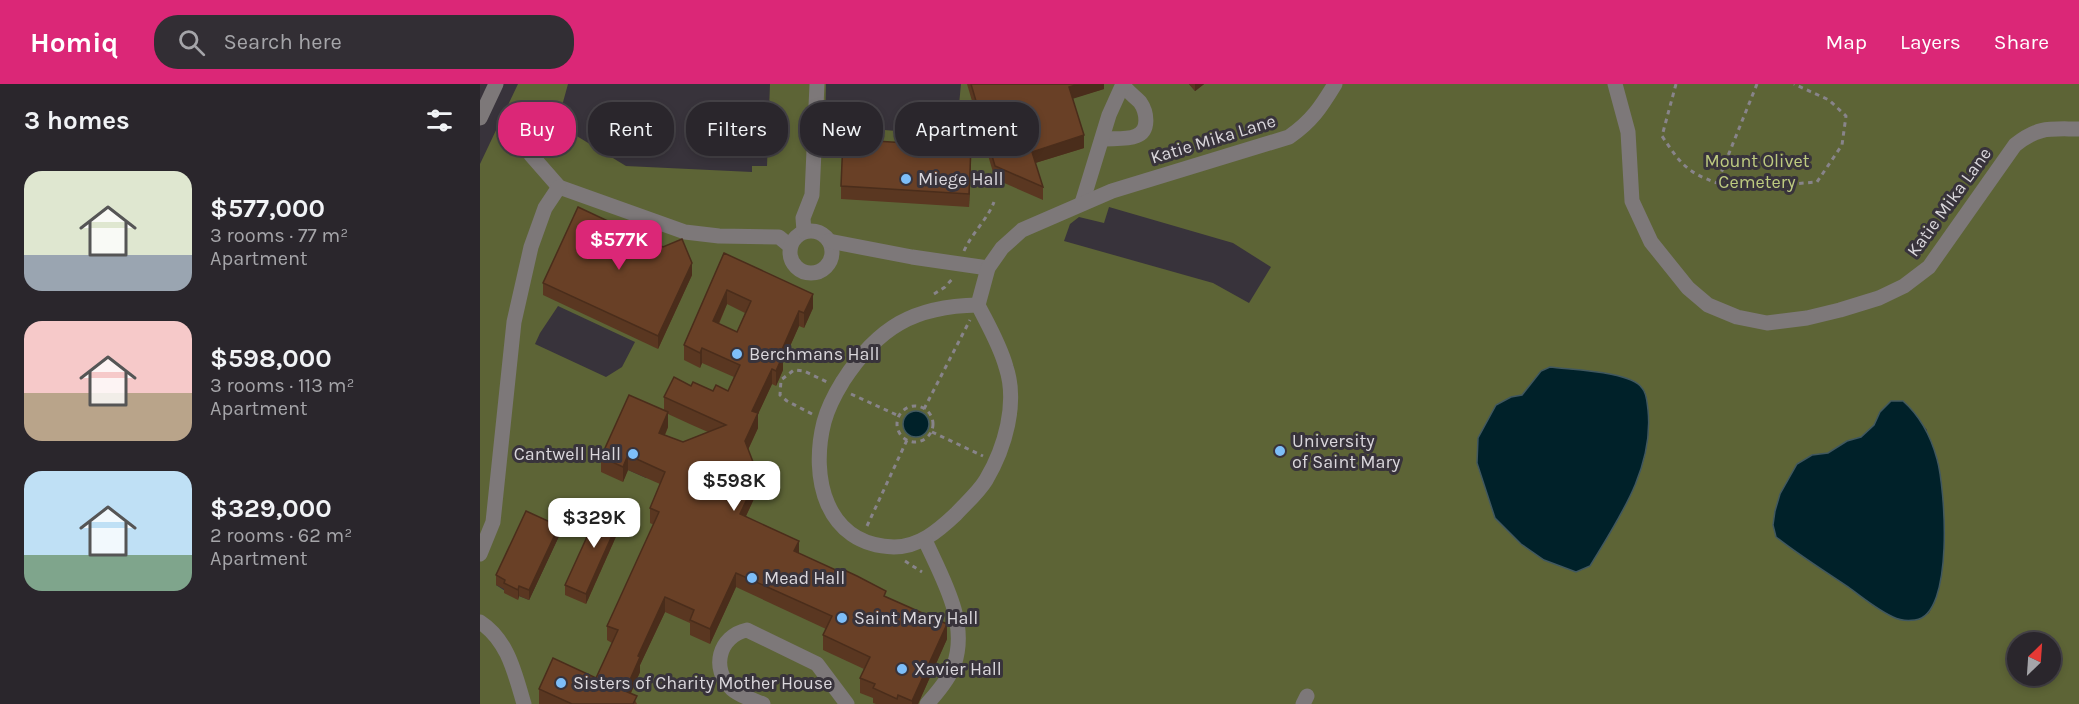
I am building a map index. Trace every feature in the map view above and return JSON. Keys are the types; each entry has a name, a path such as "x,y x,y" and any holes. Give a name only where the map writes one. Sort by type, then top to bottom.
{"street":[{"path":"480,118 496,84"},
{"path":"804,231 803,218 812,195 817,84"},
{"name":"Katie Mika Lane","path":"988,268 1002,248 1022,230 1082,203 1112,191 1289,137 1305,126 1317,113 1335,84"},
{"name":"Katie Mika Lane","path":"1615,84 1628,132 1632,201 1651,242 1688,288 1708,305 1737,317 1767,322 1807,318 1840,310 1879,298 1904,286 1929,267 2015,146 2029,134 2045,130 2079,129"},
{"path":"1082,203 1109,115 1123,85"},
{"path":"1102,139 1136,136 1143,131 1145,126 1146,118 1140,103 1129,94 1123,85"},
{"path":"532,156 559,187 685,232 719,236 779,237 790,246"},
{"path":"480,554 493,522 514,322 531,247 545,208 559,187"},
{"path":"804,231 819,232 829,241 832,247 830,261 826,267 814,273 800,270 791,260 790,246 793,240 804,231"},
{"path":"829,241 912,257 988,268 978,305 1007,369 1011,406 1005,433 985,482 925,540 896,547 860,540 837,521 825,500 819,475 819,452 824,420 830,405 866,349 901,321 930,309 954,305 978,305"},
{"path":"925,540 955,608 958,639 954,666 927,704"},
{"path":"480,622 489,628 503,644 524,704"},
{"path":"763,704 733,690 720,671 718,662 722,650 727,640 737,632 747,630 817,664 847,704"}],"path":[{"path":"1676,84 1662,136 1679,163 1699,177 1717,183 1779,185 1817,182 1842,145 1846,116 1829,100 1794,84"},
{"path":"1717,183 1757,84"},
{"path":"927,298 945,287 957,272 968,243 976,228 989,216 994,202"},
{"path":"924,408 978,305"},
{"path":"913,407 924,408 933,421 932,432 918,442 907,440 897,427 899,416 903,411 913,407"},
{"path":"816,416 818,410"},
{"path":"932,432 995,462"},
{"path":"860,540 907,440"},
{"path":"901,560 910,563 927,579"}],"green space":[{"name":"University of Saint Mary","path":"518,84 568,84 563,102 509,102"},
{"name":"University of Saint Mary","path":"770,84 826,84 826,102 800,102 800,156 883,156 883,130 895,131 895,156 1026,156 1032,164 1039,156 1039,152 1069,100 1096,84 1189,84 1195,91 1204,84 2079,84 2079,704 480,704 480,164 498,126 498,156 576,156 576,136 588,143 588,156 610,156 626,166 752,172 752,166 767,166 767,156 788,156 788,102 769,102","holes":["1109,207 1233,243 1271,267 1249,303 1213,283 1064,241 1070,224 1079,217 1104,223","558,306 635,342 622,367 606,377 535,344","1550,367 1566,370 1521,544 1495,518 1477,463 1478,438 1511,397 1522,395 1541,371","1903,401 1927,430 1935,602 1929,613 1918,620 1894,618 1790,548 1773,525 1780,494 1797,464 1812,455 1828,453 1847,441 1861,437 1874,425 1880,412","664,437 646,478 628,470","559,536 529,600 519,596 517,599 496,585"]},
{"name":"University of Saint Mary","path":"961,84 970,84 984,102 959,102"}],"water":[{"path":"1550,367 1599,372 1625,378 1642,388 1647,401 1646,452 1632,492 1590,566 1576,572 1544,560 1521,544 1495,518 1477,463 1478,438 1496,405 1511,397 1522,395 1541,371"},
{"path":"1891,401 1903,401 1924,427 1937,459 1943,495 1942,574 1936,597 1928,613 1915,620 1895,618 1871,604 1776,537 1773,525 1780,494 1797,464 1812,455 1828,453 1847,441 1861,437 1874,425 1880,412"},
{"path":"916,411 926,414 929,424 926,434 916,437 906,434 903,424 906,414"}],"building":[{"path":"971,84 1079,84 1069,87 1084,135 1039,150 1039,102 976,102"},
{"name":"Miege Hall","path":"883,142 895,142 895,156 971,156 969,194 841,186 842,156 883,156"},
{"path":"992,156 1033,156 1043,187 995,166"},
{"path":"578,207 663,247 682,239 692,263 658,336 543,283"},
{"path":"724,253 813,294 804,313 799,311 780,354 783,355 776,371 772,369 752,411 758,413 745,441 758,475 740,514 799,541 794,551 840,572 842,569 857,576 886,591 884,596 947,624 912,701 898,695 897,699 873,688 875,684 860,678 870,657 823,635 832,616 736,573 710,629 690,620 694,610 665,597 625,691 637,696 633,704 572,704 539,689 553,658 596,678 618,630 607,626 659,512 650,508 665,472 628,455 623,467 601,457 629,395 668,412 659,433 683,442 726,425 664,397 674,377 691,386 693,382 713,391 716,385 728,391 740,365 702,348 700,353 684,345","holes":["727,290 751,301 737,332 713,321"]},
{"path":"602,504 622,513 586,594 565,585"},
{"path":"526,511 559,526 529,590 519,586 518,590 504,583 505,580 496,575"}],"place":[{"name":"Miege Hall","path":"906,179"},
{"name":"Berchmans Hall","path":"737,354"},
{"name":"University of Saint Mary","path":"1280,451"},
{"name":"Cantwell Hall","path":"633,454"},
{"name":"Mead Hall","path":"752,578"},
{"name":"Saint Mary Hall","path":"842,618"},
{"name":"Xavier Hall","path":"902,669"},
{"name":"Sisters of Charity Mother House","path":"561,683"}],"park label":[{"name":"Mount Olivet Cemetery","path":"1757,172"}]}
